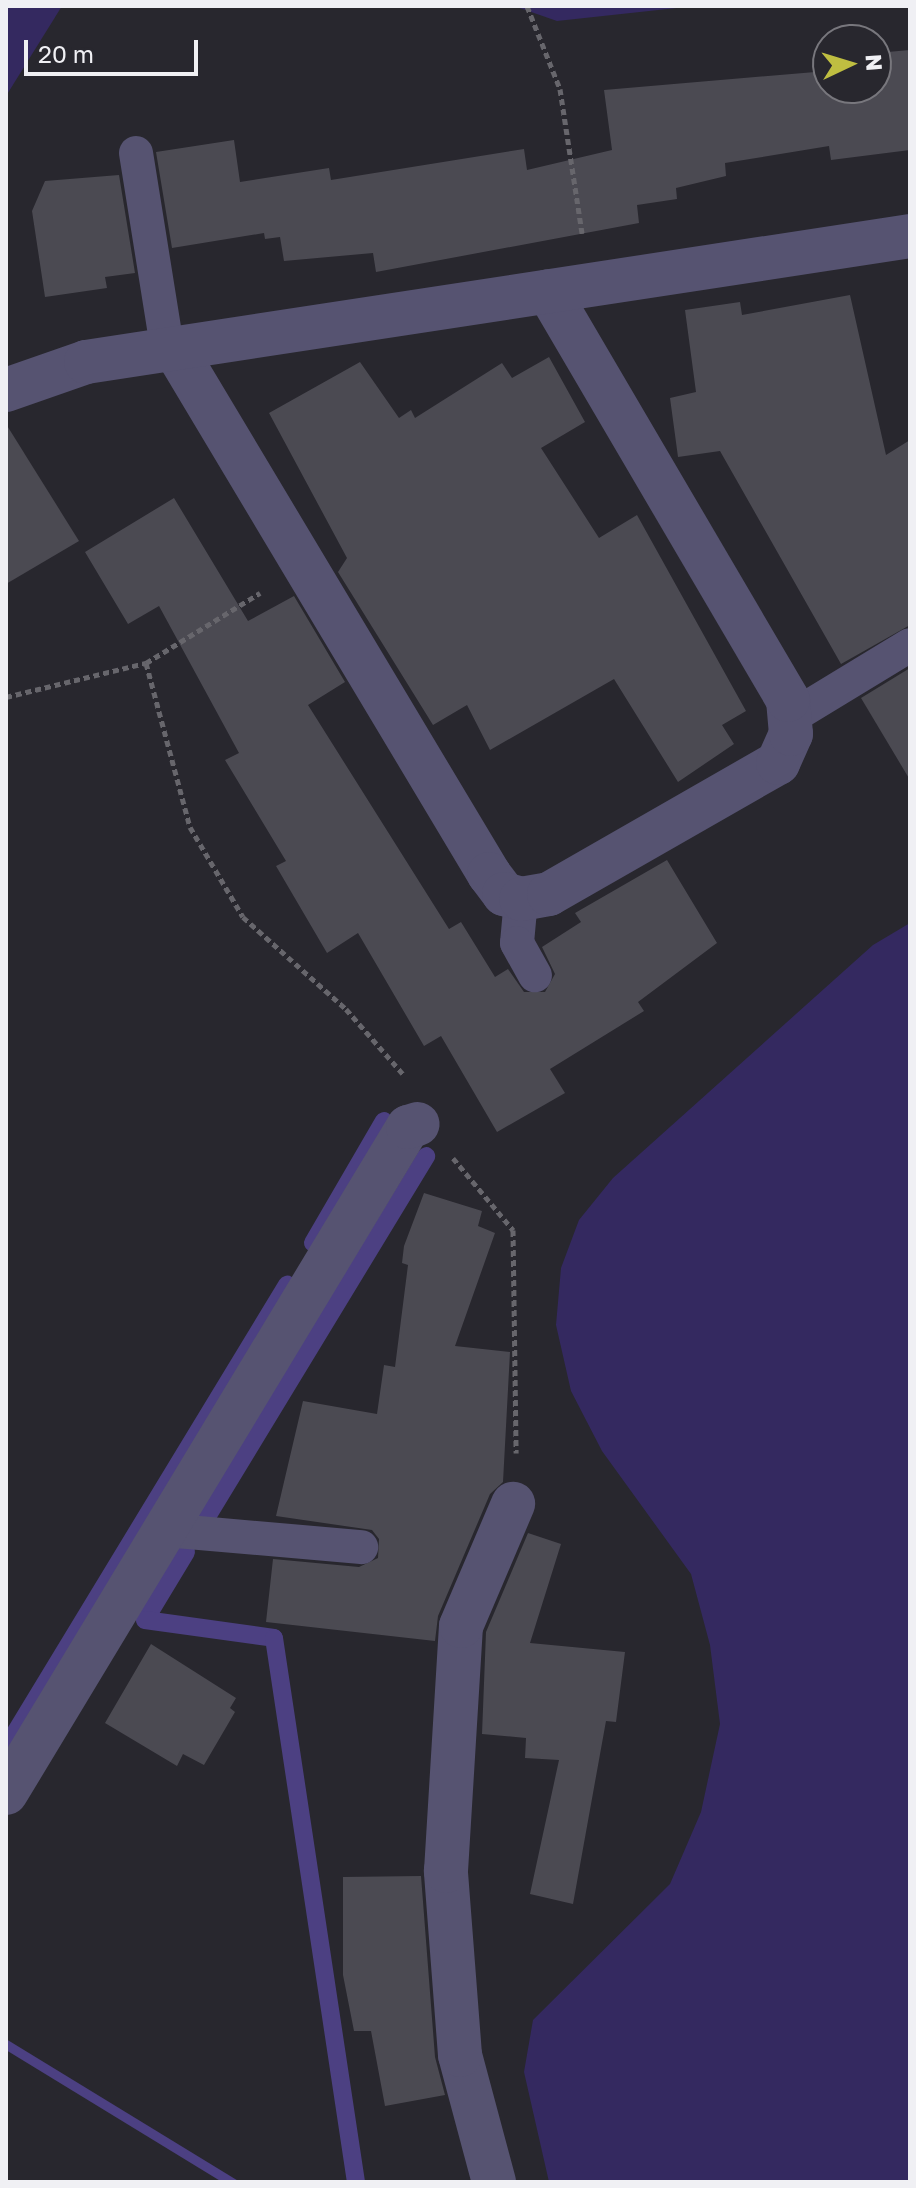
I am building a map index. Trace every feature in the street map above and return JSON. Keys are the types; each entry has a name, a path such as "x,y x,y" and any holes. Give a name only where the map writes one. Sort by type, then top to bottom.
{"street":[{"path":"6,390 86,362 172,352 590,282 910,236"},
{"path":"172,352 305,566 489,874 504,894 521,899 549,894 778,763 791,734 788,700 548,291"},
{"path":"6,1793 408,1127 420,1125"},
{"path":"494,2182 460,2055 446,1871 461,1626 513,1504"}],"lane":[{"path":"136,153 172,352"},
{"path":"790,718 910,645"},
{"path":"521,899 517,943 535,975"},
{"path":"165,1530 361,1547"}],"path":[{"path":"527,6 560,89 590,282"},
{"path":"6,697 146,663 305,566"},
{"path":"146,663 190,827 235,904 395,1062 414,1093 420,1125 513,1230 519,1396 513,1504"}],"shaded area":[{"path":"6,6 62,6 6,96"},
{"path":"514,6 695,6 557,21"},
{"path":"910,923 910,2182 549,2182 524,2072 533,2020 670,1884 701,1812 720,1724 710,1645 691,1574 602,1451 571,1391 556,1325 561,1268 579,1220 613,1178 873,945"},
{"path":"6,2039 240,2182 222,2182 6,2050"}],"building":[{"path":"910,50 910,150 831,160 829,146 725,163 726,176 676,188 677,199 637,205 639,223 376,272 373,253 284,261 280,237 265,239 264,233 172,248 156,152 234,140 240,182 329,168 331,180 524,149 527,170 612,150 604,90 812,72 812,104 892,104 892,52"},
{"path":"119,175 135,273 105,277 107,288 45,297 32,211 45,181"},
{"path":"850,295 886,455 910,440 910,625 841,664 720,451 678,457 670,398 696,392 685,310 740,302 742,315"},
{"path":"549,357 585,422 541,448 599,538 637,515 746,711 722,725 734,744 678,782 614,679 490,750 467,705 433,725 338,572 347,558 269,413 360,362 399,418 411,410 415,418 502,363 512,378"},
{"path":"6,424 79,541 6,584"},
{"path":"174,498 248,621 294,596 345,682 308,705 449,929 461,922 495,977 508,969 524,992 545,992 555,974 542,947 581,922 575,913 667,860 717,943 638,1002 644,1011 550,1069 565,1093 497,1132 441,1036 424,1046 358,933 327,953 276,866 286,861 225,760 239,753 159,606 128,624 85,552"},
{"path":"910,668 910,780 861,698"},
{"path":"424,1193 482,1211 478,1226 495,1233 455,1346 510,1352 503,1482 490,1494 438,1616 435,1641 266,1622 273,1559 359,1567 378,1558 379,1539 372,1530 276,1516 303,1401 377,1414 384,1365 395,1367 408,1265 402,1263 404,1246"},
{"path":"528,1533 561,1544 530,1643 625,1652 616,1722 606,1721 573,1904 530,1894 559,1760 525,1758 526,1738 482,1734 486,1632"},
{"path":"151,1644 236,1698 230,1708 235,1712 204,1765 183,1754 177,1766 105,1723"},
{"path":"421,1876 435,2057 445,2095 385,2106 371,2031 354,2031 343,1975 343,1877"}],"waterway":[{"path":"313,1243 384,1121"},
{"path":"208,1515 426,1156"},
{"path":"6,1748 287,1285"},
{"path":"186,1552 145,1620 274,1638 356,2182"}]}
